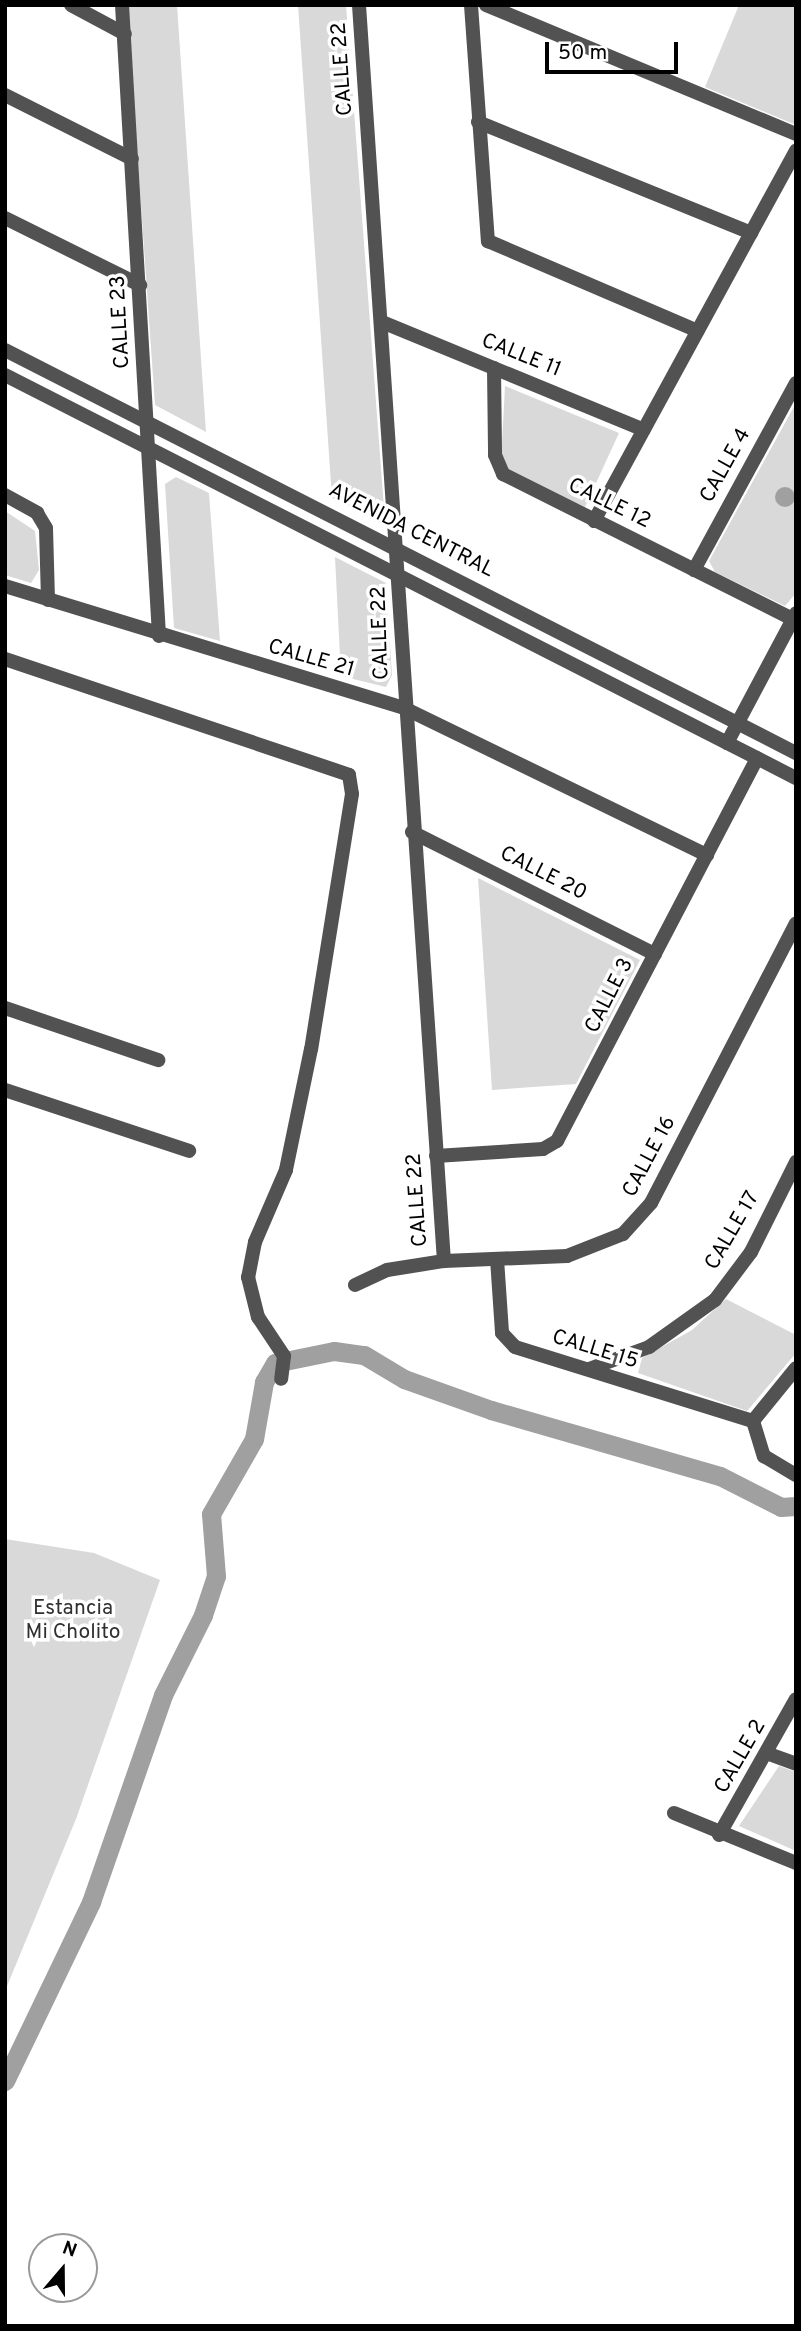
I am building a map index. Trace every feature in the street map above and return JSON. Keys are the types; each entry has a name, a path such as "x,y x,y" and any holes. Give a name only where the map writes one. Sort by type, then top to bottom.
{"street":[{"path":"71,5 125,34"},
{"name":"CALLE 23","path":"122,5 159,636"},
{"name":"CALLE 22","path":"359,5 400,547 404,708 444,1261"},
{"path":"471,5 488,242 698,331"},
{"path":"486,5 796,134"},
{"path":"5,95 132,159"},
{"path":"478,122 751,233"},
{"path":"594,521 796,150"},
{"path":"5,218 140,285"},
{"name":"CALLE 11","path":"383,321 644,430"},
{"name":"AVENIDA CENTRAL","path":"5,350 400,547 796,753"},
{"name":"CALLE 12","path":"494,368 499,469 594,521 794,616"},
{"path":"5,375 796,778"},
{"name":"CALLE 4","path":"694,570 796,383"},
{"path":"5,495 37,513 46,528 48,600"},
{"name":"CALLE 21","path":"5,586 159,636 404,708 707,855"},
{"path":"727,743 794,616"},
{"path":"5,660 349,775 352,794 311,1049 286,1170 255,1242 248,1277 258,1317 284,1367"},
{"name":"CALLE 3","path":"436,1156 551,1147 757,758"},
{"name":"CALLE 20","path":"412,832 655,954"},
{"name":"CALLE 16","path":"355,1285 387,1270 444,1261 592,1250 639,1220 796,923"},
{"path":"5,1008 158,1059"},
{"path":"5,1090 189,1151"},
{"name":"CALLE 17","path":"586,1370 649,1347 715,1300 751,1252 796,1161"},
{"name":"CALLE 15","path":"497,1259 506,1342 586,1370 753,1421"},
{"path":"796,1368 753,1421 764,1456 796,1475"},
{"name":"CALLE 2","path":"719,1835 769,1754 796,1699"},
{"path":"769,1754 796,1764"},
{"path":"674,1813 719,1835 796,1863"}],"green space":[{"path":"127,5 177,5 206,432 155,405"},
{"path":"298,5 346,5 384,508 375,520 332,498"},
{"path":"739,5 796,5 796,125 705,87"},
{"path":"505,386 619,433 585,507 509,472 501,462"},
{"path":"796,403 796,593 785,606 715,572 709,561"},
{"path":"176,477 209,493 220,641 174,628 165,484"},
{"path":"5,511 35,531 39,570 31,583 5,575"},
{"path":"335,557 386,583 392,675 386,687 341,676"},
{"path":"478,878 640,960 576,1084 492,1090"},
{"path":"726,1299 796,1335 796,1353 747,1411 638,1373 642,1358 692,1330"},
{"name":"Estancia Mi Cholito","path":"5,1539 94,1553 160,1580 76,1819 5,1991"},
{"path":"779,1766 796,1772 796,1851 739,1826"}],"shaded area":[{"path":"785,487 792,490 795,497 792,504 785,507 778,504 775,497 778,490"}],"waterway":[{"path":"5,2081 91,1902 163,1695 203,1615 216,1576 211,1514 254,1439 264,1382 275,1363 334,1351 364,1355 404,1379 491,1410 720,1476 781,1507 796,1506"}]}
